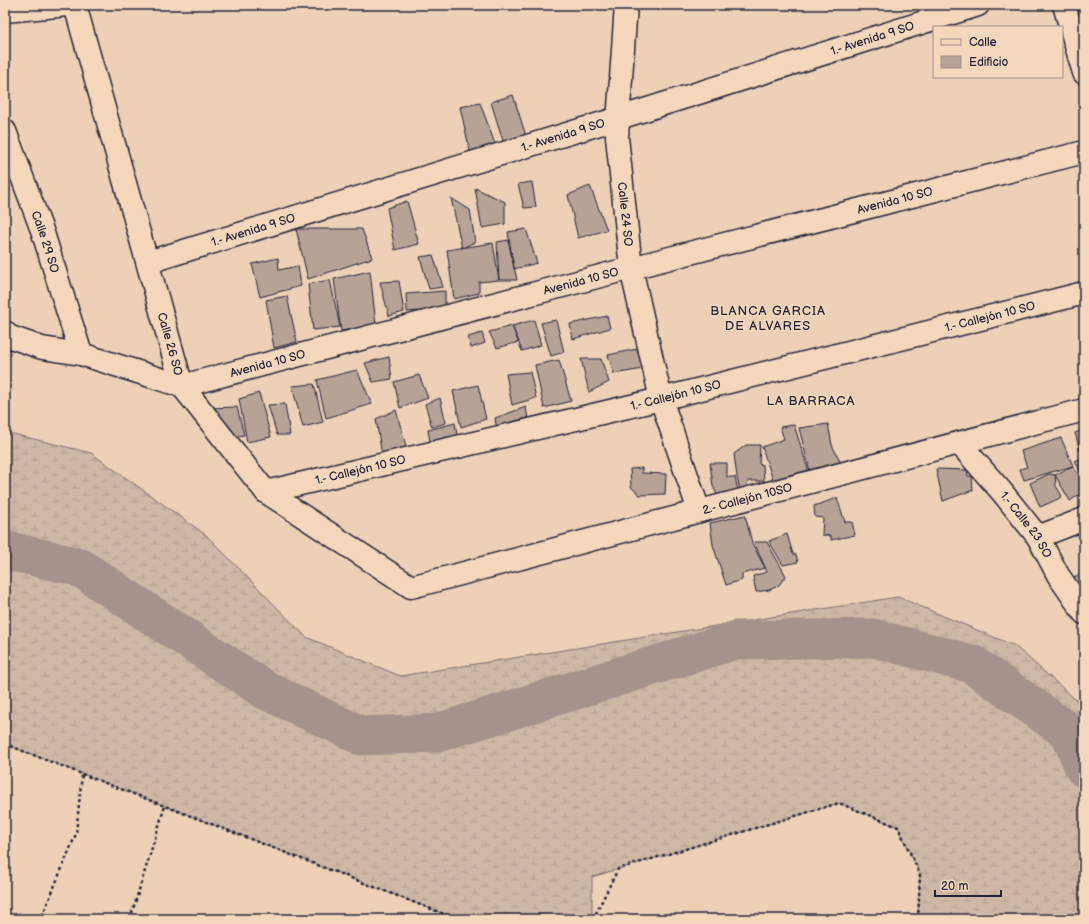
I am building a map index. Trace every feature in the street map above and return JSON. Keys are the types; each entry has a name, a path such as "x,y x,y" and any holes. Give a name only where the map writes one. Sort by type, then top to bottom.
{"street":[{"path":"5,11 68,5"},
{"name":"Calle 26 SO","path":"76,5 182,386 266,492 411,587"},
{"name":"Calle 24 SO","path":"626,5 617,137 631,268 661,399 699,511"},
{"name":"1.- Avenida 9 SO","path":"148,262 619,118 978,5"},
{"path":"1064,5 1084,73"},
{"name":"Calle 29 SO","path":"5,131 43,233 81,354"},
{"name":"Avenida 10 SO","path":"182,386 631,268 1084,152"},
{"name":"1.- Callejón 10 SO","path":"266,492 661,399 1084,293"},
{"path":"5,332 8,336 42,348 81,354 182,386"},
{"name":"2.- Callejón 10SO","path":"411,587 1084,410"},
{"name":"1.- Calle 23 SO","path":"959,443 1038,536 1058,575 1084,613"},
{"path":"1038,536 1084,519"}],"path":[{"path":"5,744 457,919"},
{"path":"41,919 76,834 82,774"},
{"path":"593,919 618,869 839,803 898,827 920,874 918,919"},
{"path":"130,919 165,806"}],"green space":[{"path":"5,432 91,453 206,535 306,637 400,676 898,597 1015,646 1084,707 1084,919 918,919 920,874 898,827 839,803 592,877 592,919 457,919 5,744"}],"building":[{"path":"513,95 526,136 503,141 491,102"},
{"path":"480,103 495,144 470,151 460,107"},
{"path":"532,182 536,207 524,208 518,184"},
{"path":"590,186 607,230 578,238 568,195"},
{"path":"475,188 505,202 505,224 482,228"},
{"path":"451,198 470,210 475,242 462,248"},
{"path":"407,201 419,244 395,250 387,208"},
{"path":"296,229 362,229 372,258 308,279"},
{"path":"526,229 537,263 514,269 508,232"},
{"path":"508,240 517,280 499,280 497,242"},
{"path":"493,243 499,280 479,282 479,293 454,299 447,250"},
{"path":"433,255 443,287 429,289 420,257"},
{"path":"278,258 279,270 298,266 301,286 260,297 252,264"},
{"path":"370,271 376,325 341,331 334,279"},
{"path":"330,280 340,327 313,330 308,284"},
{"path":"399,281 404,312 389,316 380,282"},
{"path":"445,291 445,309 407,312 406,294"},
{"path":"287,296 297,342 274,348 266,300"},
{"path":"607,316 610,328 573,339 570,324"},
{"path":"534,320 541,345 522,351 512,326"},
{"path":"556,320 564,352 551,356 541,323"},
{"path":"512,326 519,342 497,348 489,332"},
{"path":"482,333 485,343 471,348 468,337"},
{"path":"637,349 643,369 614,374 608,355"},
{"path":"389,357 392,379 373,382 365,363"},
{"path":"581,359 601,359 609,382 589,392"},
{"path":"559,360 571,401 544,408 535,365"},
{"path":"357,370 372,404 326,418 317,380"},
{"path":"530,372 536,398 512,405 506,374"},
{"path":"419,375 428,398 400,408 394,382"},
{"path":"314,384 323,422 303,427 292,386"},
{"path":"478,385 486,419 461,427 453,391"},
{"path":"259,393 271,437 247,442 239,399"},
{"path":"440,398 446,423 432,427 425,404"},
{"path":"285,404 290,435 277,435 268,405"},
{"path":"237,407 244,435 224,439 206,408"},
{"path":"526,407 529,426 498,437 495,418"},
{"path":"396,410 407,450 382,456 376,419"},
{"path":"455,423 459,446 432,453 428,430"},
{"path":"828,424 832,445 842,465 811,475 799,428"},
{"path":"794,425 810,475 775,486 762,447 784,439 780,427"},
{"path":"1084,429 1084,450 1080,451 1075,433"},
{"path":"1061,438 1073,466 1024,480 1020,469 1027,467 1021,451"},
{"path":"746,445 760,445 759,464 763,465 764,481 748,481 746,489 740,490 734,454"},
{"path":"1084,457 1084,478 1075,461"},
{"path":"710,463 727,463 727,477 735,477 738,491 718,497 713,486"},
{"path":"1073,466 1084,484 1084,491 1070,501 1055,475"},
{"path":"642,468 642,473 666,474 665,494 640,495 631,487 630,469"},
{"path":"936,469 967,470 968,476 972,476 973,490 943,501"},
{"path":"1049,474 1055,475 1056,486 1062,496 1040,507 1030,483"},
{"path":"837,498 845,522 852,522 855,535 831,540 831,536 822,535 823,518 815,517 814,506"},
{"path":"745,515 752,543 765,568 742,574 742,580 726,585 713,545 710,523"},
{"path":"787,534 793,554 796,555 798,562 783,565 769,541"},
{"path":"754,542 767,542 786,576 778,586 769,590 756,592 753,576 767,572"},
{"path":"1084,572 1084,604 1070,579"}],"waterway":[{"path":"5,550 79,567 265,690 362,736 437,733 736,640 873,638 972,664 1070,733 1084,768"}],"district":[{"name":"BLANCA GARCIA DE ALVARES","path":"768,318"},
{"name":"LA BARRACA","path":"811,400"}]}
